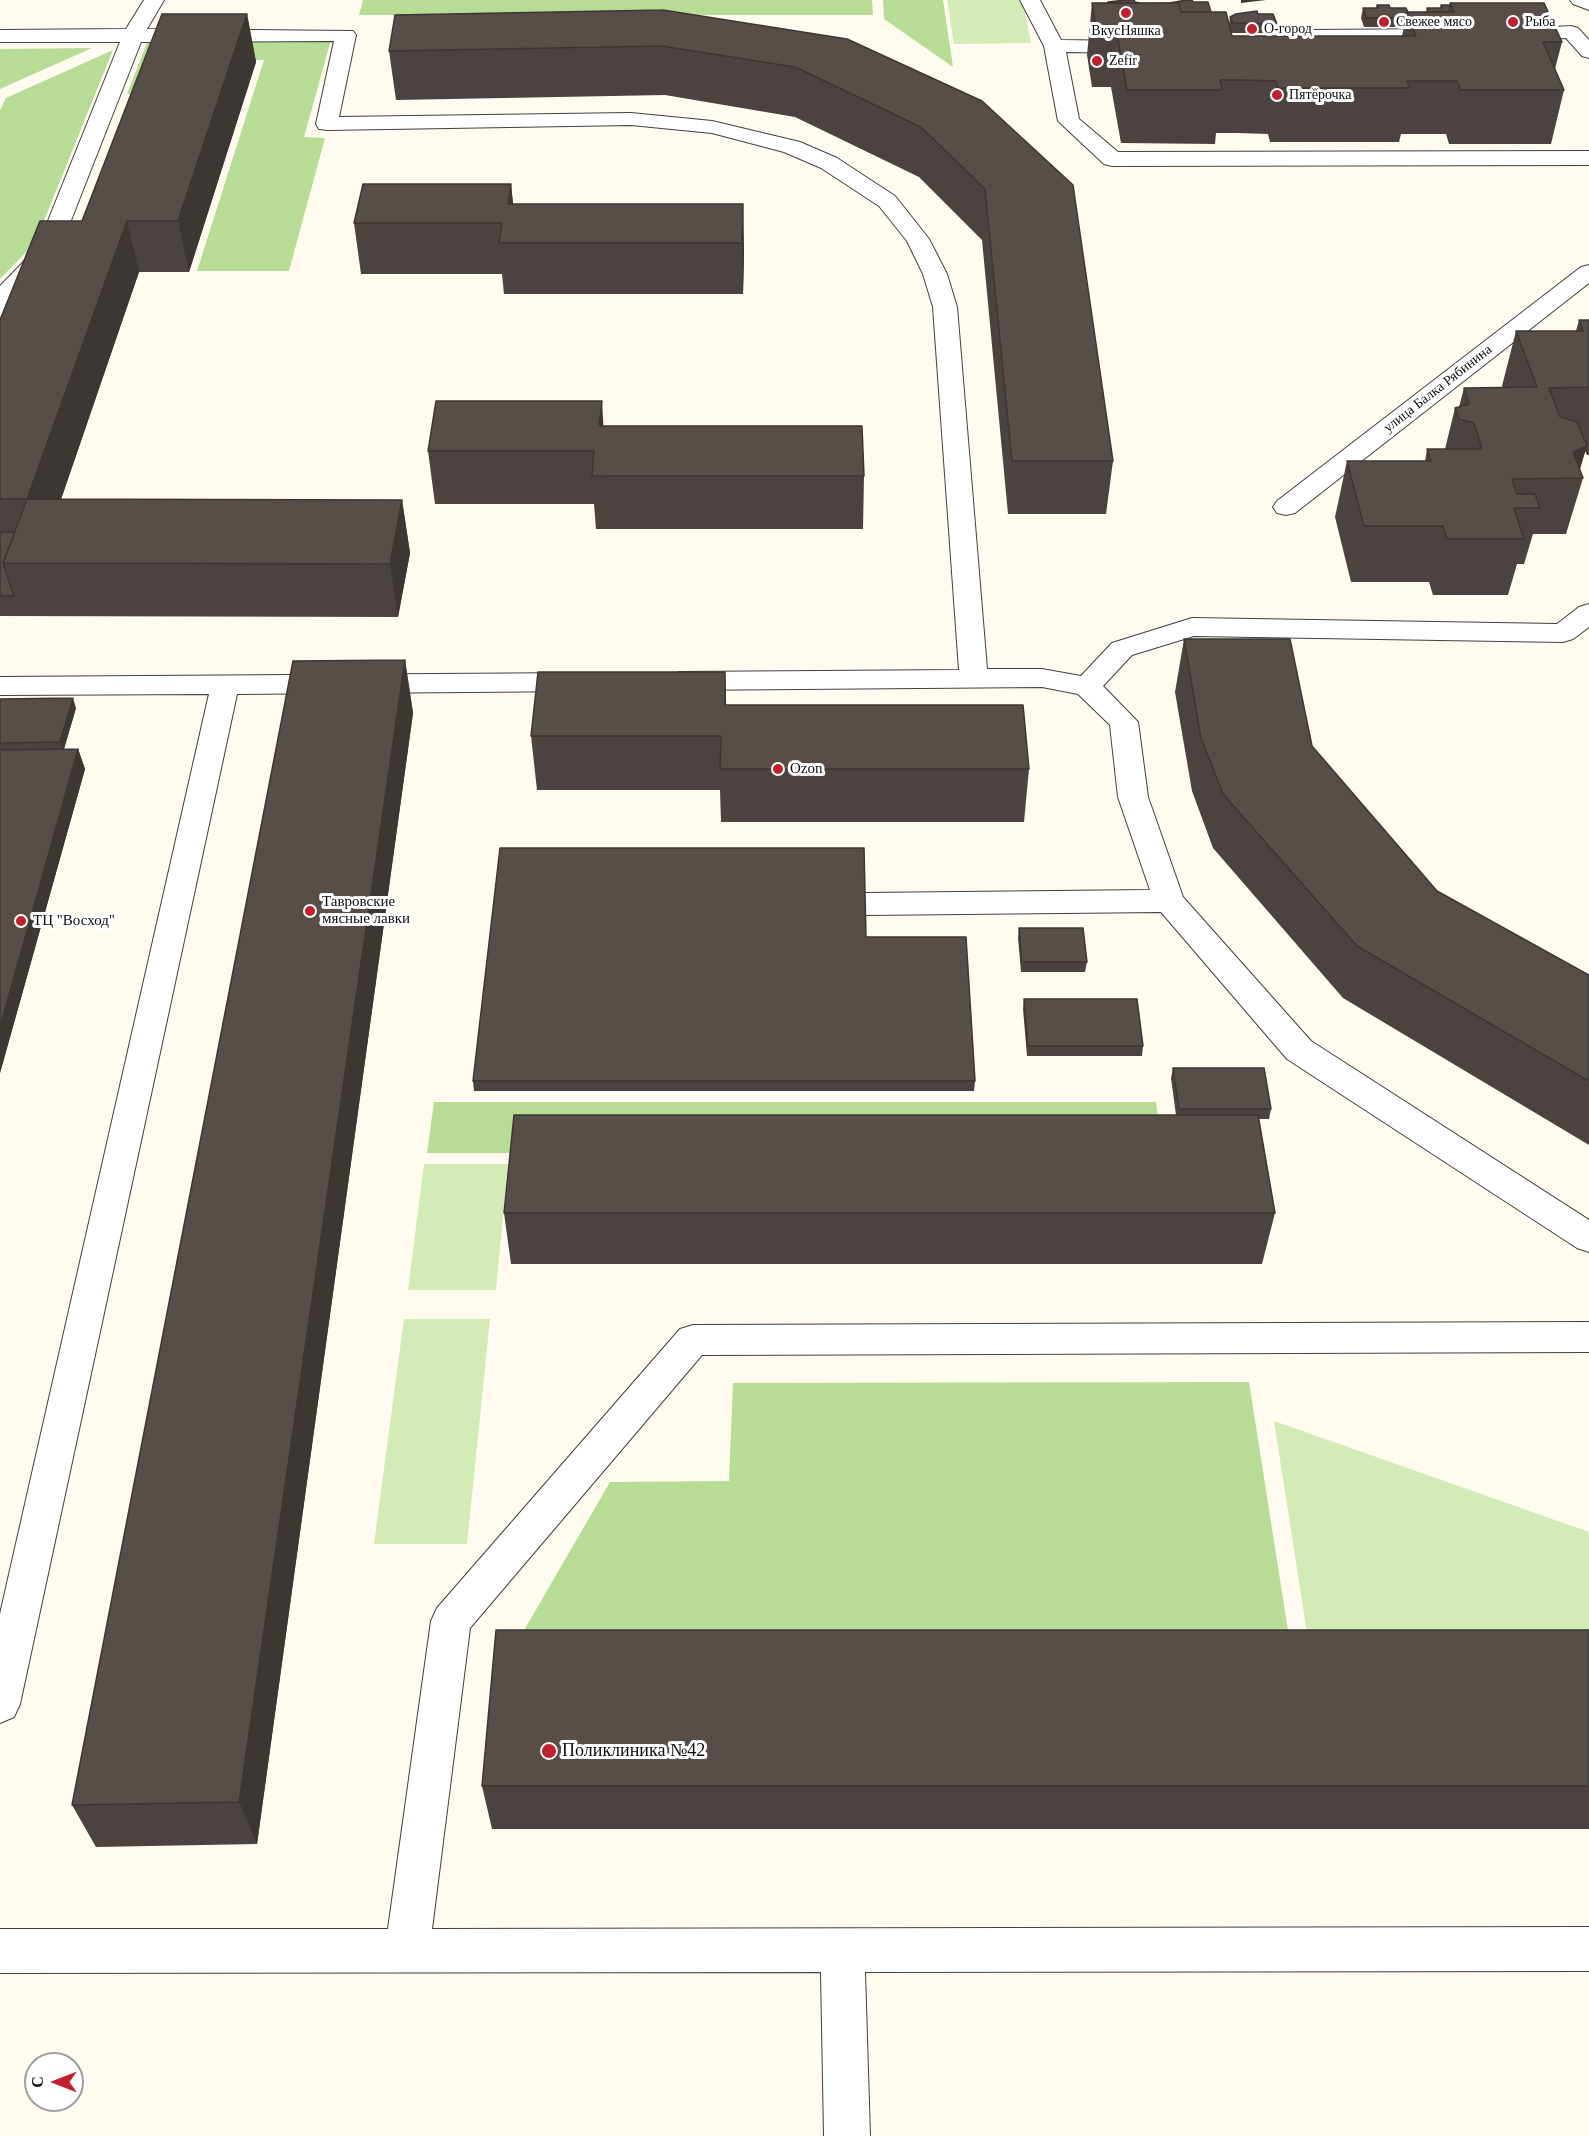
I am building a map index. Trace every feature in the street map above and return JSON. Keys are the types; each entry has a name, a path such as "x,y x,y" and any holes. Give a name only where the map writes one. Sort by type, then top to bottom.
{"street":[{"path":"0,316 12,286 47,251 134,35 154,0"},
{"path":"1029,0 1054,46 1069,121 1112,159 1589,158"},
{"path":"1580,0 1589,4"},
{"path":"1490,35 1538,35 1580,28 1589,52"},
{"path":"0,36 346,35 327,124 631,119 712,127 757,137 820,159 861,182 886,201 918,239 934,274 945,307 974,678"},
{"path":"1254,47 1290,47 1310,36 1466,35"},
{"path":"1054,46 1147,47"},
{"name":"улица Балка Рябинина","path":"1286,507 1589,272"},
{"path":"1563,633 1589,613"},
{"path":"1087,686 1122,649 1192,627 1563,633 1589,646"},
{"path":"652,681 1042,678 1087,686 1124,722 1133,797 1169,901 1299,1050 1589,1238"},
{"path":"0,686 604,682"},
{"path":"0,1704 225,685"},
{"path":"865,904 1169,901"},
{"path":"406,1951 451,1621 693,1340 1589,1337"},
{"path":"0,1951 1589,1949"},
{"path":"843,1950 847,2136"}],"green space":[{"path":"363,0 872,0 873,15 359,15"},
{"path":"883,0 943,0 953,67 884,19"},
{"path":"947,0 1020,0 1023,2 1031,43 954,44"},
{"path":"148,40 331,40 304,137 325,138 289,271 197,271 264,60 168,60 156,94 127,94"},
{"path":"92,48 0,89 0,49"},
{"path":"113,50 35,243 0,279 0,110 6,98"},
{"path":"434,1102 1156,1102 1163,1153 427,1153"},
{"path":"424,1164 508,1164 496,1290 408,1290"},
{"path":"404,1319 490,1319 467,1544 374,1544"},
{"path":"1249,1382 1292,1656 508,1658 610,1482 729,1481 733,1383"},
{"path":"1274,1421 1589,1532 1589,1652 1310,1652"}],"building":[{"path":"1125,0 1140,3 1108,3 1108,2"},
{"path":"1186,0 1208,2 1211,12 1181,12 1179,3 1170,3"},
{"path":"1092,3 1179,3 1181,12 1226,12 1232,36 1416,36 1407,12 1454,12 1450,3 1544,3 1562,42 1543,42 1564,90 1461,90 1457,81 1407,81 1410,88 1278,88 1276,81 1220,80 1222,90 1127,90 1117,34 1097,34"},
{"path":"1377,5 1406,8 1408,12 1406,18 1366,18 1363,8 1378,8"},
{"path":"1441,5 1450,5 1449,12 1428,12 1427,8 1442,8"},
{"path":"663,10 847,39 982,101 1073,185 1113,461 1012,461 985,189 921,127 795,67 662,46 389,51 395,15"},
{"path":"1257,11 1258,14 1273,14 1277,24 1233,23 1230,17 1236,14"},
{"path":"162,14 247,14 178,221 127,221 27,499 0,499 0,320 40,221 82,221"},
{"path":"363,184 511,184 508,204 743,204 742,243 499,243 502,223 354,223"},
{"path":"1579,320 1589,320 1589,387 1549,388 1560,417 1577,422 1587,446 1573,452 1583,478 1512,479 1517,494 1535,494 1540,508 1514,508 1524,539 1447,539 1443,526 1364,526 1347,461 1431,461 1427,449 1482,449 1474,423 1459,419 1455,408 1469,404 1464,388 1537,387 1516,331 1583,331"},
{"path":"436,401 602,401 599,426 862,426 864,476 592,476 594,451 428,451"},
{"path":"27,499 402,500 390,564 3,563"},
{"path":"0,532 15,532 3,563 14,596 0,596"},
{"path":"1184,639 1290,639 1312,746 1437,891 1589,975 1589,1081 1357,946 1223,794 1201,738"},
{"path":"405,660 239,1802 72,1805 293,661"},
{"path":"538,672 725,672 725,705 1023,705 1029,769 720,769 721,736 531,736"},
{"path":"73,698 60,742 0,743 0,699"},
{"name":"ТЦ \"Восход\"","path":"78,749 0,1027 0,750"},
{"path":"500,848 864,848 866,937 966,937 975,1081 473,1081"},
{"path":"1019,928 1083,928 1087,962 1022,962"},
{"path":"1024,999 1137,999 1143,1046 1028,1046"},
{"path":"1173,1068 1264,1068 1271,1109 1179,1109"},
{"path":"514,1115 1258,1115 1275,1213 504,1213"},
{"path":"496,1630 1589,1630 1589,1786 482,1786"}],"place":[{"name":"ВкусНяшка","path":"1126,13"},
{"name":"Свежее мясо","path":"1384,22"},
{"name":"Рыба","path":"1513,22"},
{"name":"О-город","path":"1252,29"},
{"name":"Zefir","path":"1097,61"},
{"name":"Пятёрочка","path":"1277,95"},
{"name":"Ozon","path":"778,769"},
{"name":"Тавровские мясные лавки","path":"310,911"},
{"name":"ТЦ \"Восход\"","path":"21,921"},
{"name":"Поликлиника №42","path":"549,1751"}]}
